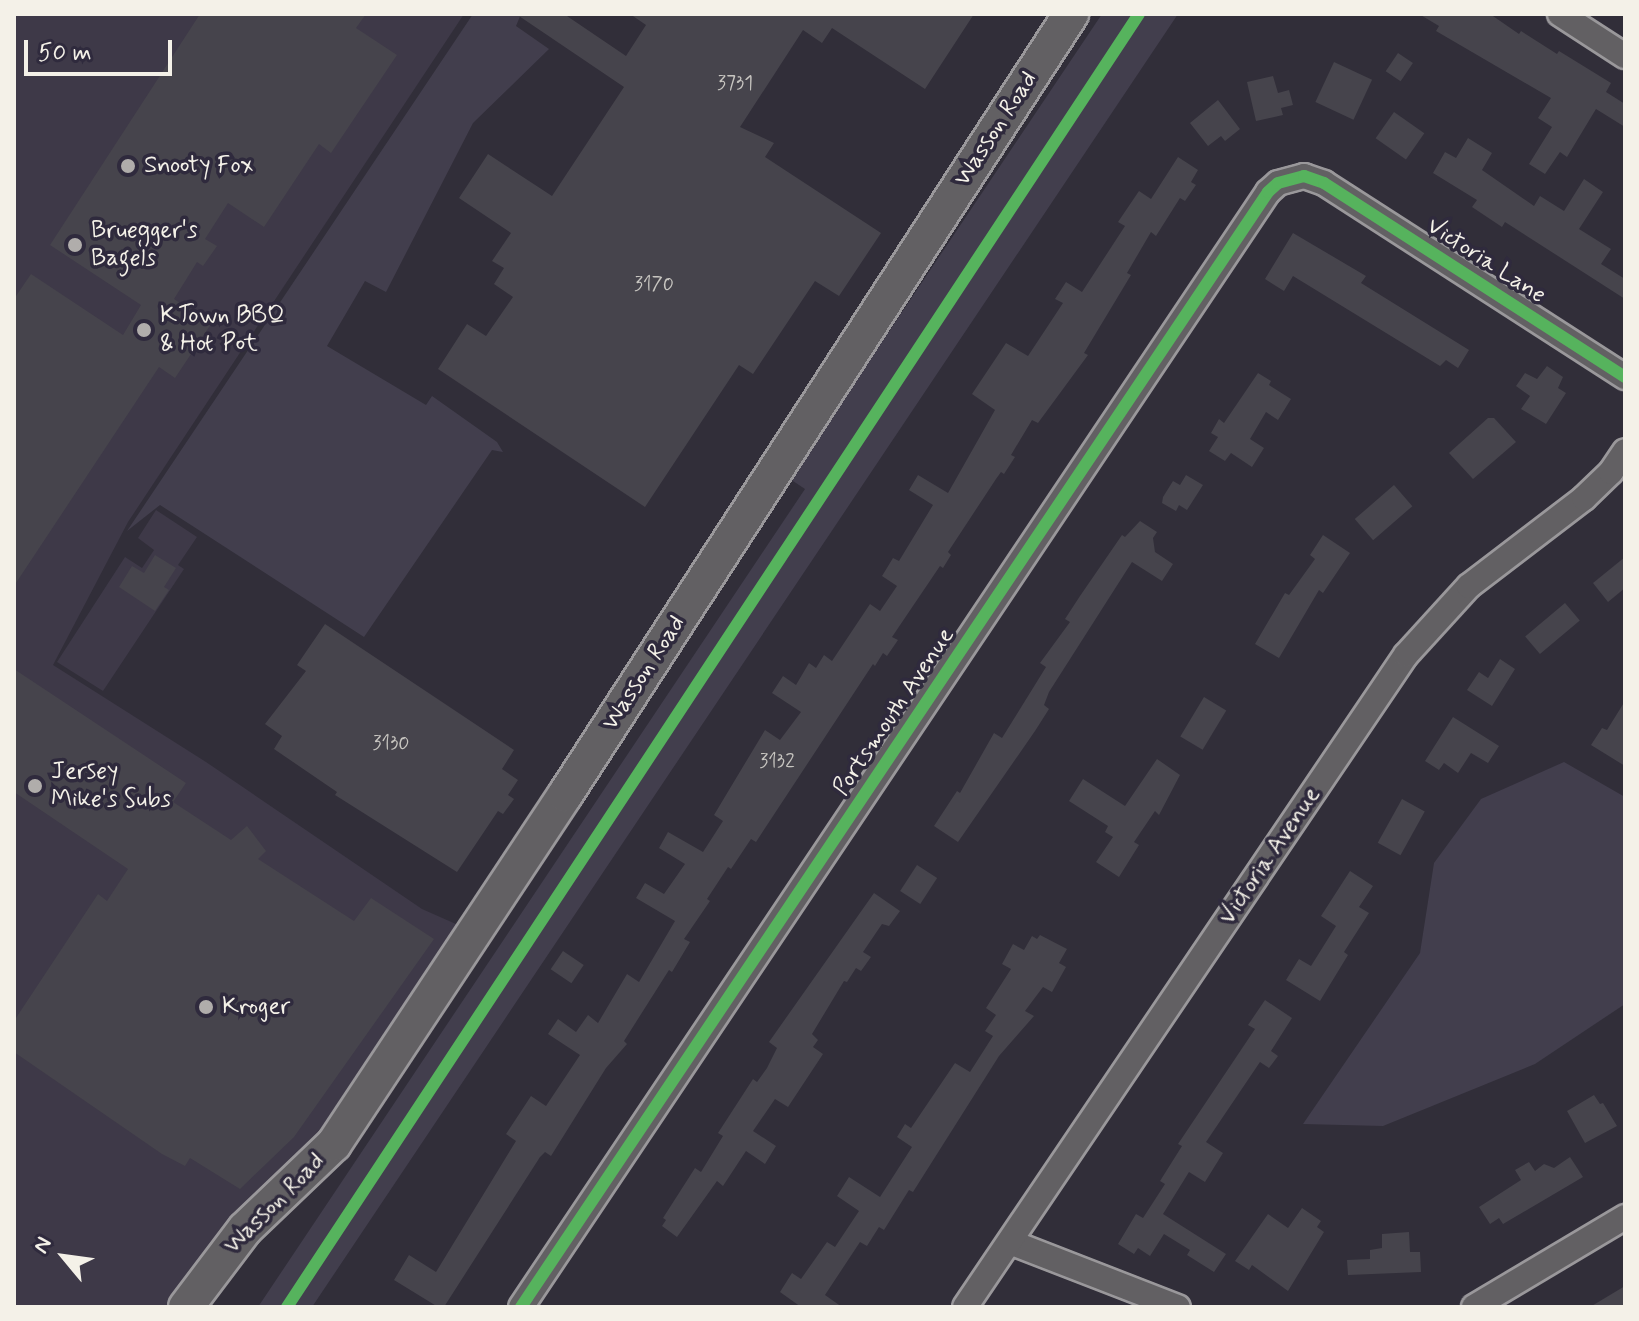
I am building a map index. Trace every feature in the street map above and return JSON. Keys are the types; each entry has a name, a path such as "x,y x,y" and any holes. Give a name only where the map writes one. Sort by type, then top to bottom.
{"street":[{"name":"Wasson Road","path":"186,1307 245,1229 334,1144 557,808 1071,14"},
{"path":"1560,14 1625,56"},
{"name":"Portsmouth Avenue","path":"521,1307 1268,192 1291,177 1304,176 1324,183"},
{"name":"Victoria Lane","path":"1324,183 1625,377"},
{"name":"Victoria Avenue","path":"965,1307 1406,655 1469,586 1584,498 1611,472 1625,451"},
{"path":"1474,1307 1625,1217"},
{"path":"1010,1242 1178,1307"}],"shaded area":[{"path":"14,14 464,14 128,522 53,665 206,762 422,909 474,932 374,1086 186,1307 14,1307"},
{"path":"473,14 521,14 516,26 549,49 473,123 386,292 365,281 327,346 426,405 432,396 497,442 503,452 492,450 364,637 160,505 127,531"},
{"path":"1102,14 1178,14 312,1307 258,1307 805,489 790,479"},
{"path":"156,510 197,537 178,565 184,569 103,691 57,662 125,557 142,568 154,550 138,538"},
{"path":"1564,762 1625,797 1625,1004 1535,1064 1383,1126 1303,1124 1420,953 1434,863 1481,799"}],"building":[{"path":"200,14 366,14 356,28 397,55 331,153 319,144 264,227 228,203 205,239 217,246 203,266 197,262 174,299 211,324 175,378 159,367 14,586 14,299 31,274 123,335 141,305 50,245"},
{"path":"516,14 564,14 626,56 646,25 630,14 974,14 925,89 832,28 822,43 803,30 740,127 774,143 765,157 881,233 839,296 815,281 753,374 739,365 645,507 438,369 467,324 486,336 513,297 494,284 504,268 492,261 511,233 459,198 488,154 552,196 624,87"},
{"path":"1419,14 1490,14 1519,34 1521,31 1557,54 1559,51 1611,83 1606,92 1625,104 1625,127 1596,109 1567,157 1560,152 1545,174 1529,164 1552,127 1538,118 1551,98 1436,31 1439,26"},
{"path":"1398,53 1413,63 1401,81 1386,71"},
{"path":"1334,62 1372,80 1353,120 1315,102"},
{"path":"1273,76 1278,93 1289,90 1293,105 1281,108 1283,115 1256,121 1247,82"},
{"path":"1218,100 1240,129 1225,141 1221,136 1208,146 1190,123"},
{"path":"1394,112 1424,133 1406,159 1376,138"},
{"path":"1468,138 1492,153 1482,170 1534,206 1540,196 1564,211 1584,179 1603,192 1579,229 1611,249 1601,264 1625,279 1625,299 1505,222 1502,227 1472,207 1477,200 1433,173 1445,152 1456,158"},
{"path":"1178,157 1198,170 1191,182 1196,185 1185,201 1180,198 1156,236 1151,232 1127,273 1131,275 1084,353 1088,355 1038,423 1032,420 1011,455 1015,457 1004,474 1001,472 996,479 948,552 951,555 943,568 940,566 892,637 898,640 887,656 883,653 875,666 873,664 756,842 751,839 731,869 728,867 684,939 690,942 672,972 669,970 624,1041 627,1044 606,1068 551,1156 545,1152 540,1157 444,1307 438,1307 394,1280 409,1255 436,1272 516,1141 506,1134 531,1096 546,1106 580,1055 548,1034 558,1019 576,1032 588,1015 598,1023 627,974 639,982 675,921 636,898 645,883 664,894 685,864 659,848 668,832 703,852 723,821 714,815 765,730 780,740 801,712 772,693 783,676 796,685 809,663 816,668 824,655 832,661 870,604 880,611 897,586 882,576 893,558 899,561 933,505 909,490 918,475 948,493 995,410 972,394 1006,343 1028,356 1063,303 1055,299 1066,282 1082,292 1125,226 1118,222 1139,191 1151,199"},
{"path":"1293,233 1366,276 1361,283 1469,350 1458,368 1446,360 1440,366 1293,276 1284,291 1265,279"},
{"path":"1547,366 1563,377 1558,388 1566,393 1546,424 1521,409 1530,396 1516,386 1525,373 1537,379"},
{"path":"1258,373 1271,381 1269,385 1291,399 1278,420 1266,412 1250,439 1264,448 1252,467 1231,453 1225,461 1209,451 1218,437 1211,433 1219,419 1224,423"},
{"path":"1488,418 1494,418 1516,442 1473,479 1449,453"},
{"path":"1186,475 1203,485 1187,510 1179,505 1176,511 1162,503 1163,497 1173,481 1180,485"},
{"path":"1394,485 1412,506 1373,540 1355,519"},
{"path":"1140,521 1157,532 1153,538 1155,552 1173,564 1162,581 1132,562 1049,692 1044,705 1049,709 958,842 934,826 957,791 960,793 994,733 1002,738 1046,667 1040,663 1070,622 1065,619 1080,596 1122,535 1125,537"},
{"path":"1323,535 1350,553 1323,593 1319,590 1279,658 1255,644 1285,593 1289,595 1315,559 1310,555"},
{"path":"155,555 176,568 164,587 169,590 155,611 119,587 132,566 144,573"},
{"path":"1625,557 1625,588 1608,602 1593,583"},
{"path":"1565,603 1580,621 1540,654 1525,636"},
{"path":"325,624 514,750 502,769 518,780 508,795 514,799 503,814 498,811 457,872 335,795 337,792 274,749 282,736 265,724 306,671 297,665"},
{"path":"1500,659 1515,669 1492,706 1467,690 1479,672 1488,678"},
{"name":"Kroger","path":"14,669 186,783 173,802 231,840 247,826 266,851 258,859 354,921 371,898 434,939 294,1137 240,1189 190,1158 185,1166 162,1154 14,1052 14,1021 98,894 107,901 128,869 14,792"},
{"path":"1204,697 1226,710 1203,750 1180,736"},
{"path":"1625,701 1625,766 1591,745 1602,728 1607,730"},
{"path":"1453,717 1499,746 1488,763 1471,753 1458,773 1444,763 1439,770 1425,761"},
{"path":"1157,759 1180,775 1159,815 1155,811 1134,842 1139,845 1119,877 1096,862 1113,837 1105,832 1108,826 1069,801 1083,779 1125,806"},
{"path":"1402,799 1425,812 1400,855 1378,843"},
{"path":"917,865 937,878 920,904 900,891"},
{"path":"1350,871 1373,886 1359,907 1369,913 1344,952 1348,955 1320,1001 1286,980 1299,959 1311,966 1336,926 1321,916"},
{"path":"874,893 900,911 889,926 882,924 863,952 871,957 861,971 856,968 847,982 844,981 812,1034 818,1040 813,1047 823,1054 788,1107 775,1099 753,1131 776,1146 765,1164 746,1151 723,1186 717,1181 677,1237 662,1226 666,1220 663,1218 695,1168 701,1172 723,1136 718,1133 753,1079 757,1082 767,1068 777,1048 769,1042"},
{"path":"1040,935 1067,949 1059,963 1066,967 1052,992 1043,987 1025,1011 1034,1016 999,1056 913,1192 909,1190 884,1230 879,1227 867,1246 860,1242 825,1295 842,1307 801,1307 780,1292 792,1273 801,1279 827,1242 835,1247 859,1211 837,1196 849,1177 880,1197 912,1147 897,1137 905,1124 911,1128 955,1063 970,1072 993,1036 985,1031 996,1015 986,1008 1011,969 1002,964 1013,944 1024,950 1032,936 1037,939"},
{"path":"563,951 584,965 571,983 551,969"},
{"path":"1265,1000 1292,1018 1271,1051 1278,1056 1269,1068 1260,1062 1206,1142 1223,1153 1205,1182 1189,1172 1163,1214 1226,1254 1214,1272 1187,1255 1190,1250 1164,1234 1150,1256 1138,1248 1134,1254 1118,1244 1136,1214 1143,1218 1165,1184 1160,1181 1182,1146 1178,1144 1255,1029 1248,1025"},
{"path":"1594,1095 1600,1104 1603,1103 1617,1126 1585,1143 1567,1111"},
{"path":"1570,1157 1583,1177 1503,1224 1499,1218 1490,1224 1479,1207 1521,1180 1515,1170 1529,1162 1535,1171 1544,1164 1554,1168"},
{"path":"1302,1208 1321,1221 1317,1227 1324,1232 1288,1291 1252,1265 1249,1270 1235,1261 1268,1214 1288,1228"},
{"path":"1409,1232 1410,1252 1420,1252 1421,1272 1348,1275 1347,1260 1370,1259 1370,1250 1382,1248 1382,1234"},
{"path":"1625,1286 1625,1307 1590,1307"}],"cycle path":[{"path":"287,1307 1139,14"},
{"path":"521,1307 1268,192 1278,183 1304,176 1324,183 1625,377"}],"place":[{"name":"Snooty Fox","path":"128,166"},
{"name":"Bruegger's Bagels","path":"75,245"},
{"name":"KTown BBQ & Hot Pot","path":"144,330"},
{"name":"Jersey Mike's Subs","path":"35,786"},
{"name":"Kroger","path":"206,1007"}]}
